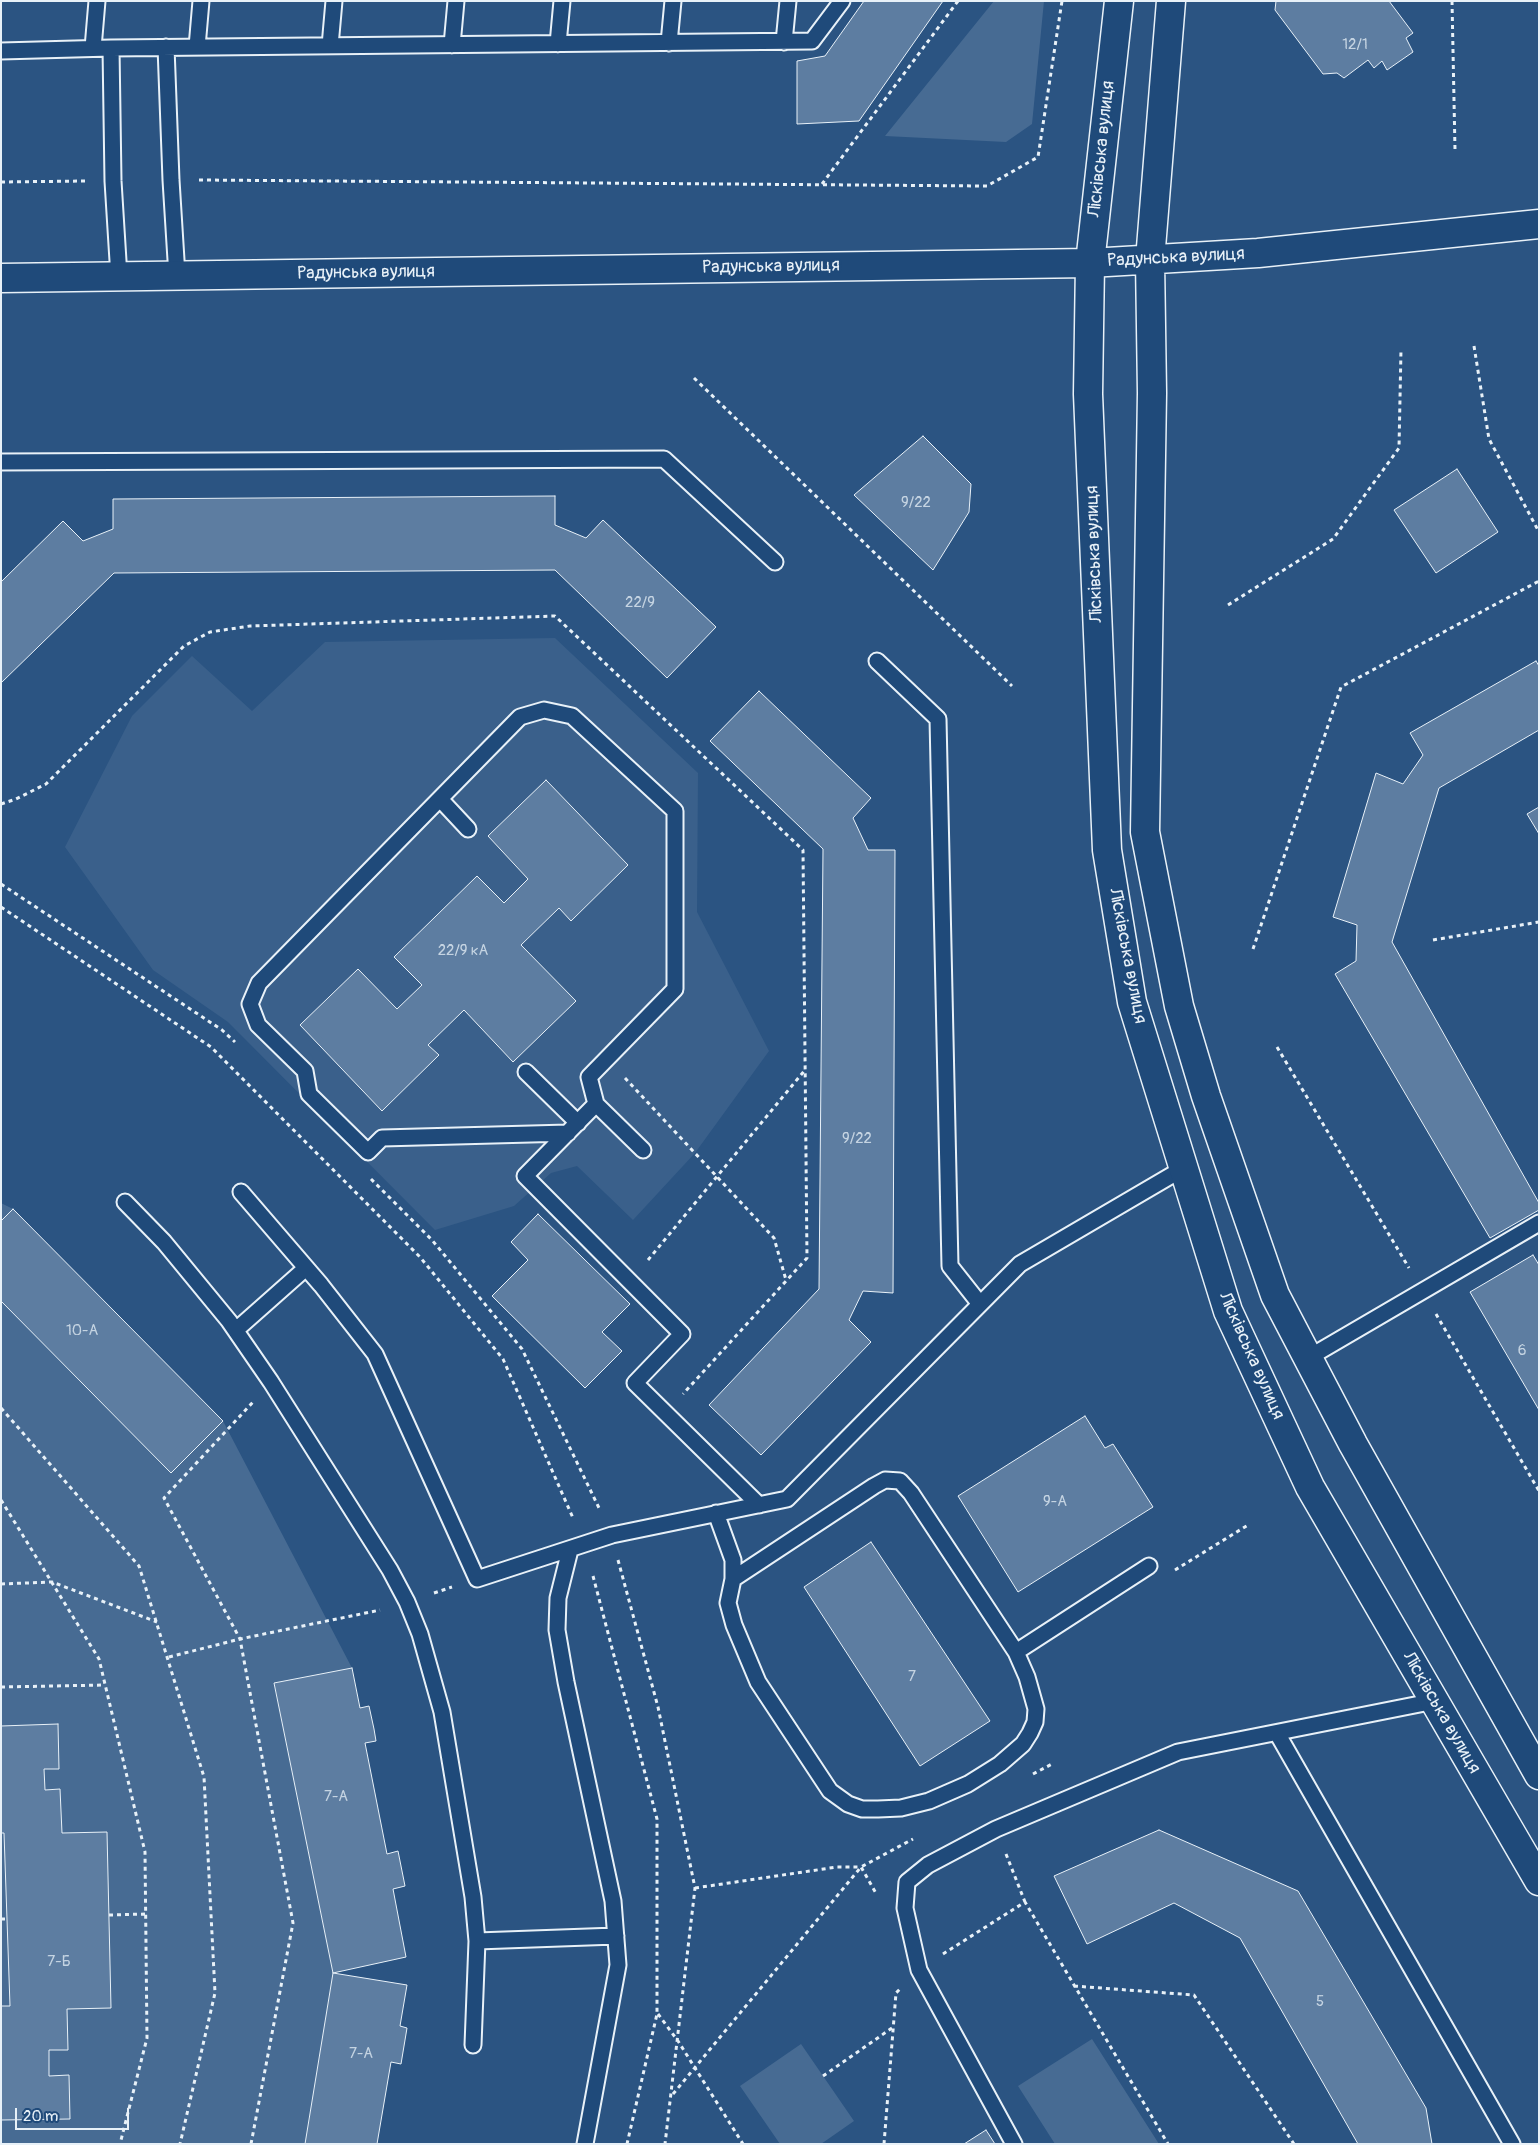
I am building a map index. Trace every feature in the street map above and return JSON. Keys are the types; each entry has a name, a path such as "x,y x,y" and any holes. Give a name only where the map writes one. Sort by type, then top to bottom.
{"street":[{"name":"Лісківська вулиця","path":"1119,1 1090,262 1088,394 1107,850 1132,1002 1228,1311 1310,1487 1539,1881"},
{"path":"1171,1 1150,260 1152,393 1145,832 1179,1006 1206,1096 1275,1295 1353,1444 1539,1775"},
{"name":"Радунська вулиця","path":"1,278 1150,260 1258,253 1539,224"}],"lane":[{"path":"93,48 97,1"},
{"path":"196,47 201,1"},
{"path":"330,46 334,1"},
{"path":"452,45 456,1"},
{"path":"558,44 562,1"},
{"path":"669,42 673,1"},
{"path":"784,42 788,1"},
{"path":"1,51 166,47 812,41 842,1"},
{"path":"166,47 177,276"},
{"path":"111,48 113,180 119,276"},
{"path":"1,462 664,459 775,562"},
{"path":"877,661 938,719 950,1266 980,1304"},
{"path":"573,1128 382,1138 368,1152 309,1094 305,1071 258,1025 250,1004 260,982 520,717 544,710 572,716 675,811 675,989 589,1077 596,1104 643,1150"},
{"path":"440,799 468,829"},
{"path":"526,1072 573,1128"},
{"path":"596,1104 525,1176 682,1334 635,1383 759,1504"},
{"path":"241,1192 306,1268 375,1354 477,1579 612,1535 787,1499 1020,1264 1184,1168"},
{"path":"125,1202 164,1242 236,1330 390,1570 407,1602 420,1634 442,1712 474,1896 478,1941 473,2046"},
{"path":"1308,1358 1539,1223"},
{"path":"236,1330 306,1268"},
{"path":"716,1513 733,1560 733,1579 728,1603 734,1625 758,1682 830,1792 848,1804 862,1809 900,1808 929,1801 968,1784 1013,1755 1030,1734 1035,1722 1036,1709 1027,1677 1016,1652 912,1493 900,1481 885,1480 874,1486 733,1579"},
{"path":"570,1550 558,1598 557,1630 566,1682 613,1901 618,1965 585,2144"},
{"path":"1016,1652 1149,1566"},
{"path":"1014,2144 919,1970 905,1908 907,1882 928,1865 996,1829 1178,1752 1435,1701"},
{"path":"1277,1733 1512,2144"},
{"path":"478,1941 616,1936"}],"path":[{"path":"822,184 958,1"},
{"path":"171,180 987,186 1038,157 1062,1"},
{"path":"1452,1 1455,150"},
{"path":"1,182 113,180"},
{"path":"1474,346 1489,439 1539,532"},
{"path":"1228,605 1333,539 1398,448 1401,349"},
{"path":"694,378 1012,686"},
{"path":"1253,949 1341,687 1539,581"},
{"path":"1,804 16,799 46,784 184,646 210,632 250,626 556,616 803,850 807,1258 666,1412"},
{"path":"1,884 222,1030"},
{"path":"1434,940 1539,922"},
{"path":"607,1059 774,1238 786,1280"},
{"path":"630,1281 805,1070"},
{"path":"432,1240 522,1349 612,1535 658,1707 695,1888 665,2144"},
{"path":"252,2144 293,1923 240,1639 164,1498 271,1382"},
{"path":"1,1408 139,1566 204,1777 215,1993 180,2144"},
{"path":"1,1500 99,1659 145,1852 147,2038 120,2144"},
{"path":"1149,1566 1170,1573 1248,1525"},
{"path":"168,1657 240,1639 373,1612 477,1579"},
{"path":"1,1584 52,1582 157,1623"},
{"path":"1,1687 105,1685"},
{"path":"1026,1778 1052,1764"},
{"path":"996,1829 1025,1902 1168,2144"},
{"path":"671,2095 862,1867 914,1839"},
{"path":"695,1888 837,1867 862,1867"},
{"path":"862,1867 881,1901"},
{"path":"884,2144 896,1993 919,1970 1025,1902"},
{"path":"109,1915 146,1914"},
{"path":"1,1919 7,1919"},
{"path":"1074,1986 1194,1995 1294,2144"},
{"path":"658,2014 678,2040 743,2144"},
{"path":"823,2076 893,2028"}],"shaded area":[{"path":"994,1 1044,1 1032,124 1006,142 885,136"},
{"path":"555,638 698,773 697,912 769,1051 695,1153 633,1220 577,1166 551,1173 514,1206 435,1230 228,1022 153,970 65,847 132,716 192,656 252,711 325,642"},
{"path":"1,1203 13,1209 1,1221"},
{"path":"1,1301 171,1472 223,1421 352,1668 274,1684 333,1973 305,2144 1,2144"},
{"path":"1092,2039 1159,2144 1055,2144 1018,2086"},
{"path":"801,2044 854,2121 821,2144 780,2144 740,2086"}],"building":[{"path":"864,1 943,1 859,121 797,124 797,61 825,56"},
{"path":"1276,1 1389,1 1413,33 1406,38 1413,52 1387,70 1382,61 1374,68 1368,60 1344,78 1337,73 1323,74 1275,10"},
{"path":"923,436 971,484 969,512 933,570 854,495"},
{"path":"1457,469 1498,532 1436,573 1394,510"},
{"path":"555,496 555,525 586,538 603,520 716,627 667,678 555,570 114,573 1,683 1,582 63,521 83,541 113,529 113,499"},
{"path":"1536,661 1539,666 1539,730 1439,788 1392,942 1539,1203 1539,1210 1490,1238 1335,974 1356,961 1357,925 1333,917 1376,773 1403,784 1423,755 1410,733"},
{"path":"759,691 871,798 853,818 868,850 895,850 893,1293 863,1291 849,1320 871,1342 761,1455 709,1405 819,1289 823,849 710,741"},
{"path":"546,780 628,865 571,921 559,908 521,945 576,1001 513,1062 464,1010 428,1045 439,1055 382,1111 300,1025 358,969 397,1009 422,985 394,957 477,876 504,903 528,879 488,836"},
{"path":"1539,807 1539,834 1527,814"},
{"path":"13,1209 223,1421 171,1473 1,1301 1,1221"},
{"path":"538,1214 630,1304 602,1332 622,1351 585,1388 492,1296 528,1260 511,1242"},
{"path":"1533,1255 1539,1265 1539,1410 1470,1292"},
{"path":"1085,1416 1105,1448 1113,1444 1153,1507 1018,1592 958,1496"},
{"path":"871,1542 990,1721 920,1766 804,1587"},
{"path":"352,1668 360,1708 369,1706 374,1729 376,1741 365,1743 387,1854 398,1851 405,1886 393,1889 406,1957 333,1973 274,1683"},
{"path":"58,1724 59,1769 44,1769 45,1790 60,1789 62,1833 107,1832 111,2008 67,2009 68,2050 49,2050 49,2076 69,2075 70,2119 1,2120 1,2006 10,2006 4,1833 1,1833 1,1726"},
{"path":"1159,1830 1298,1891 1426,2108 1432,2144 1358,2144 1240,1938 1174,1903 1087,1944 1054,1876"},
{"path":"333,1973 407,1985 400,2026 407,2028 401,2064 391,2062 377,2144 305,2144"},
{"path":"986,2130 995,2144 964,2144"}]}
